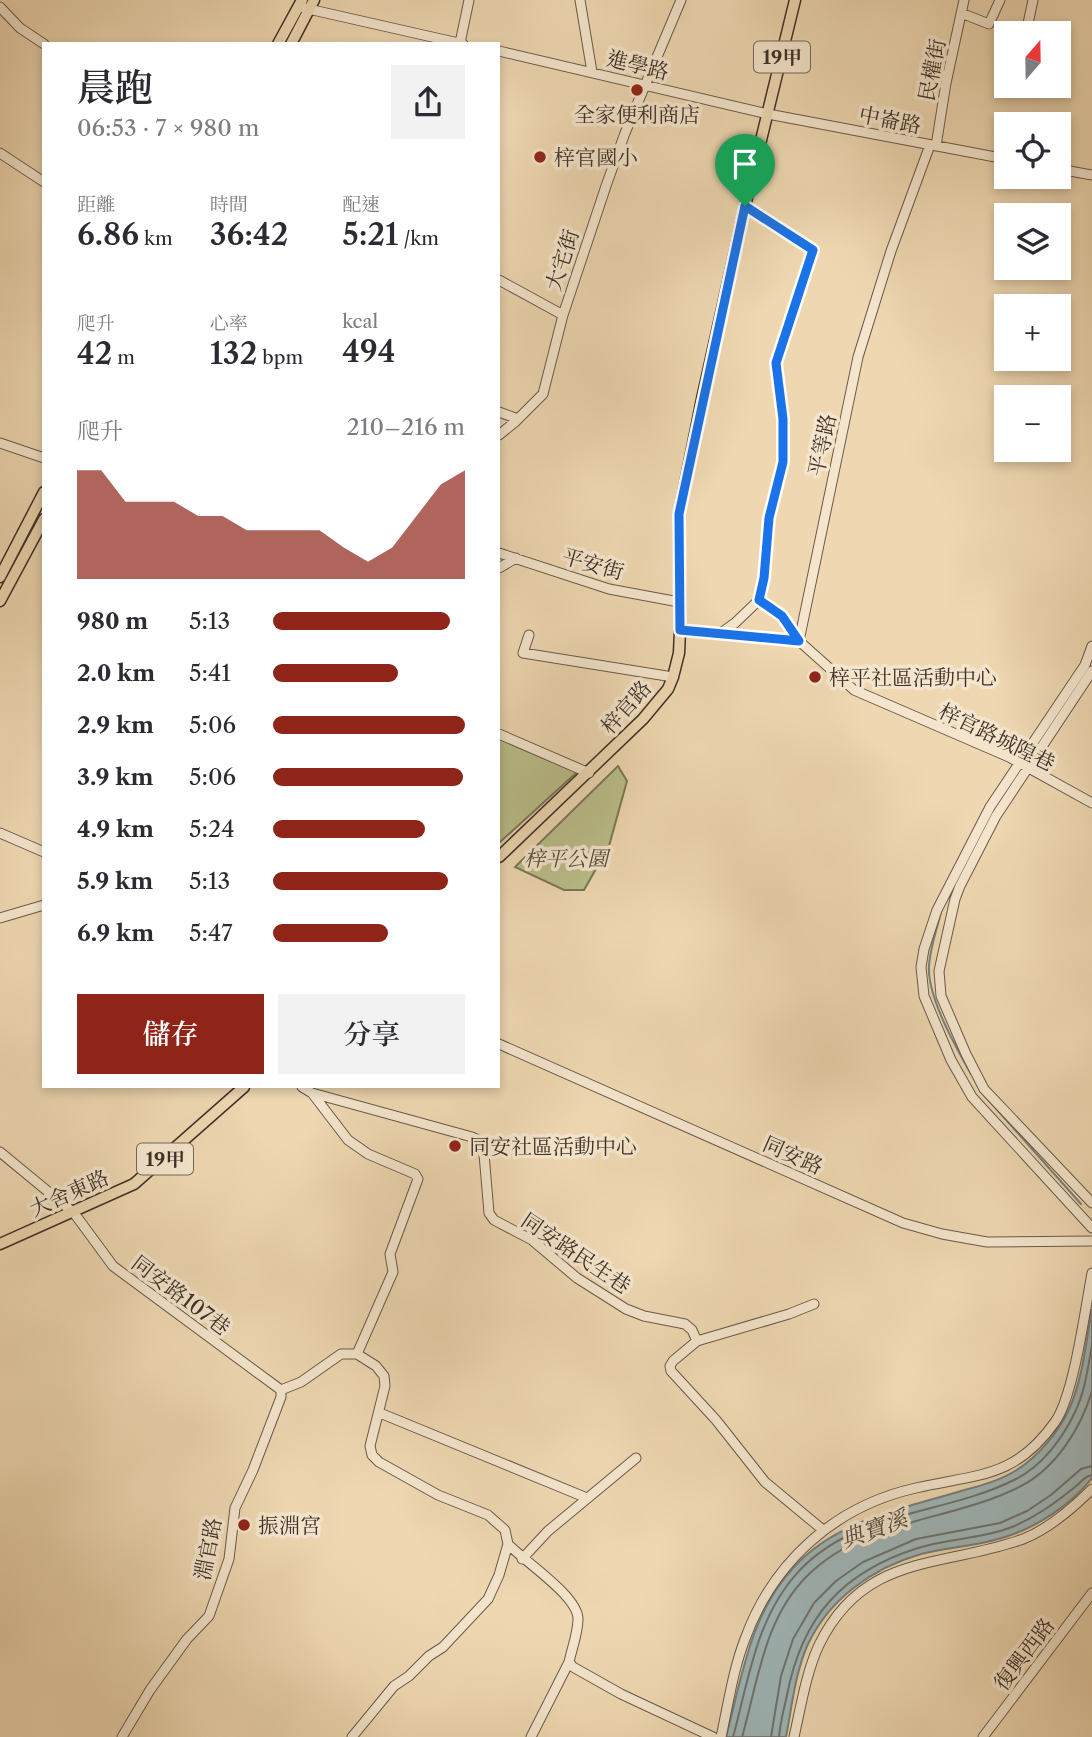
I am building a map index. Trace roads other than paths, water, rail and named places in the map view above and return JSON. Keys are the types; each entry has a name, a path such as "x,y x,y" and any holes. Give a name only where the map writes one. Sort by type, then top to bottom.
{"main road":[{"name":"梓官路","path":"589,773 653,709 668,689 673,677 679,653 680,630 679,514 745,206 795,0"},
{"path":"279,42 306,4"},
{"path":"292,42 306,4"},
{"path":"0,601 5,574 42,496"},
{"path":"5,574 42,522"},
{"name":"19甲","path":"500,853 589,773"},
{"name":"大舍東路","path":"0,1244 134,1184 243,1088"}],"street":[{"path":"461,42 469,0"},
{"path":"580,0 592,72"},
{"name":"大宅街","path":"500,434 543,394 563,315 620,145 681,0"},
{"name":"民權街","path":"933,146 964,0"},
{"path":"961,13 989,23 1000,0"},
{"path":"1029,21 1033,0"},
{"path":"306,4 457,42"},
{"path":"0,7 20,28 42,43"},
{"name":"進學路","path":"500,51 768,114"},
{"name":"中崙路","path":"768,114 994,157"},
{"name":"平等路","path":"799,641 858,358 891,251 933,146"},
{"path":"0,153 42,181"},
{"path":"1071,171 1092,175"},
{"path":"721,632 736,623 759,600 764,578 769,518 783,462 783,419 776,363 813,250 745,206"},
{"path":"500,282 563,315"},
{"path":"500,412 518,419"},
{"path":"0,443 42,457"},
{"name":"平安街","path":"500,553 610,589 679,602"},
{"path":"500,567 516,558"},
{"name":"梓官路城隍巷","path":"759,600 782,616 799,641 854,690 1029,767 1092,803"},
{"path":"680,630 799,641"},
{"path":"529,635 523,653 673,677"},
{"path":"1091,650 1085,665 990,807 937,909 924,949 922,986 951,1060 972,1097 1092,1228"},
{"path":"1092,671 996,816 955,899 941,955 939,984 941,996 984,1089 1092,1203"},
{"path":"500,734 589,773"},
{"path":"0,832 42,851"},
{"path":"0,918 42,906"},
{"name":"同安路","path":"500,1044 902,1223 942,1234 988,1242 1090,1241"},
{"path":"304,1088 312,1093 348,1140 368,1154 415,1174 418,1179 390,1254 393,1272 357,1354"},
{"name":"同安路民生巷","path":"312,1093 483,1142 489,1213 494,1220 532,1240 577,1278 626,1309 644,1317 685,1324 692,1330 697,1341"},
{"name":"同安路107巷","path":"0,1152 74,1213 113,1266 281,1390"},
{"path":"721,1737 743,1642 752,1620 774,1580 798,1552 823,1530 859,1507 915,1488 987,1475 1007,1467 1042,1439 1057,1420 1066,1399 1092,1273"},
{"path":"814,1304 697,1341 670,1366 671,1371 716,1420 765,1482 823,1530"},
{"path":"281,1390 301,1382 341,1354 357,1354 376,1366 384,1376 385,1386 370,1446 372,1455 379,1462 438,1495 488,1515 505,1530 508,1544 499,1575 488,1599 443,1647 410,1676 394,1686 352,1737"},
{"name":"淵官路","path":"122,1737 150,1690 187,1639 209,1615 229,1559 235,1508 253,1470 281,1397 281,1390"},
{"path":"380,1413 587,1498"},
{"path":"522,1559 548,1531 636,1458"},
{"path":"794,1737 812,1663 820,1644 831,1624 860,1592 877,1580 925,1561 998,1546 1035,1534 1077,1504 1092,1489"},
{"path":"508,1544 522,1559 553,1583 577,1612 578,1621 569,1662 531,1737"},
{"name":"復興西路","path":"983,1737 1092,1593"},
{"path":"569,1662 573,1667 621,1694 713,1737"}],"water":[{"name":"典寶溪","path":"1092,1309 1092,1478 1084,1488 1053,1514 1017,1533 995,1540 921,1554 870,1576 828,1612 808,1644 797,1678 786,1737 726,1737 757,1626 779,1585 794,1567 811,1551 850,1527 996,1480 1032,1459 1054,1435 1070,1407 1081,1371"}],"waterway":[{"path":"941,912 931,952 930,978 937,1007 971,1074"},
{"path":"983,1094 1081,1204"}],"place":[{"name":"全家便利商店","path":"637,90"},
{"name":"梓官國小","path":"540,157"},
{"name":"梓平社區活動中心","path":"815,677"},
{"name":"同安社區活動中心","path":"455,1146"},
{"name":"振淵宮","path":"244,1525"}],"park label":[{"name":"梓平公園","path":"566,858"}]}
